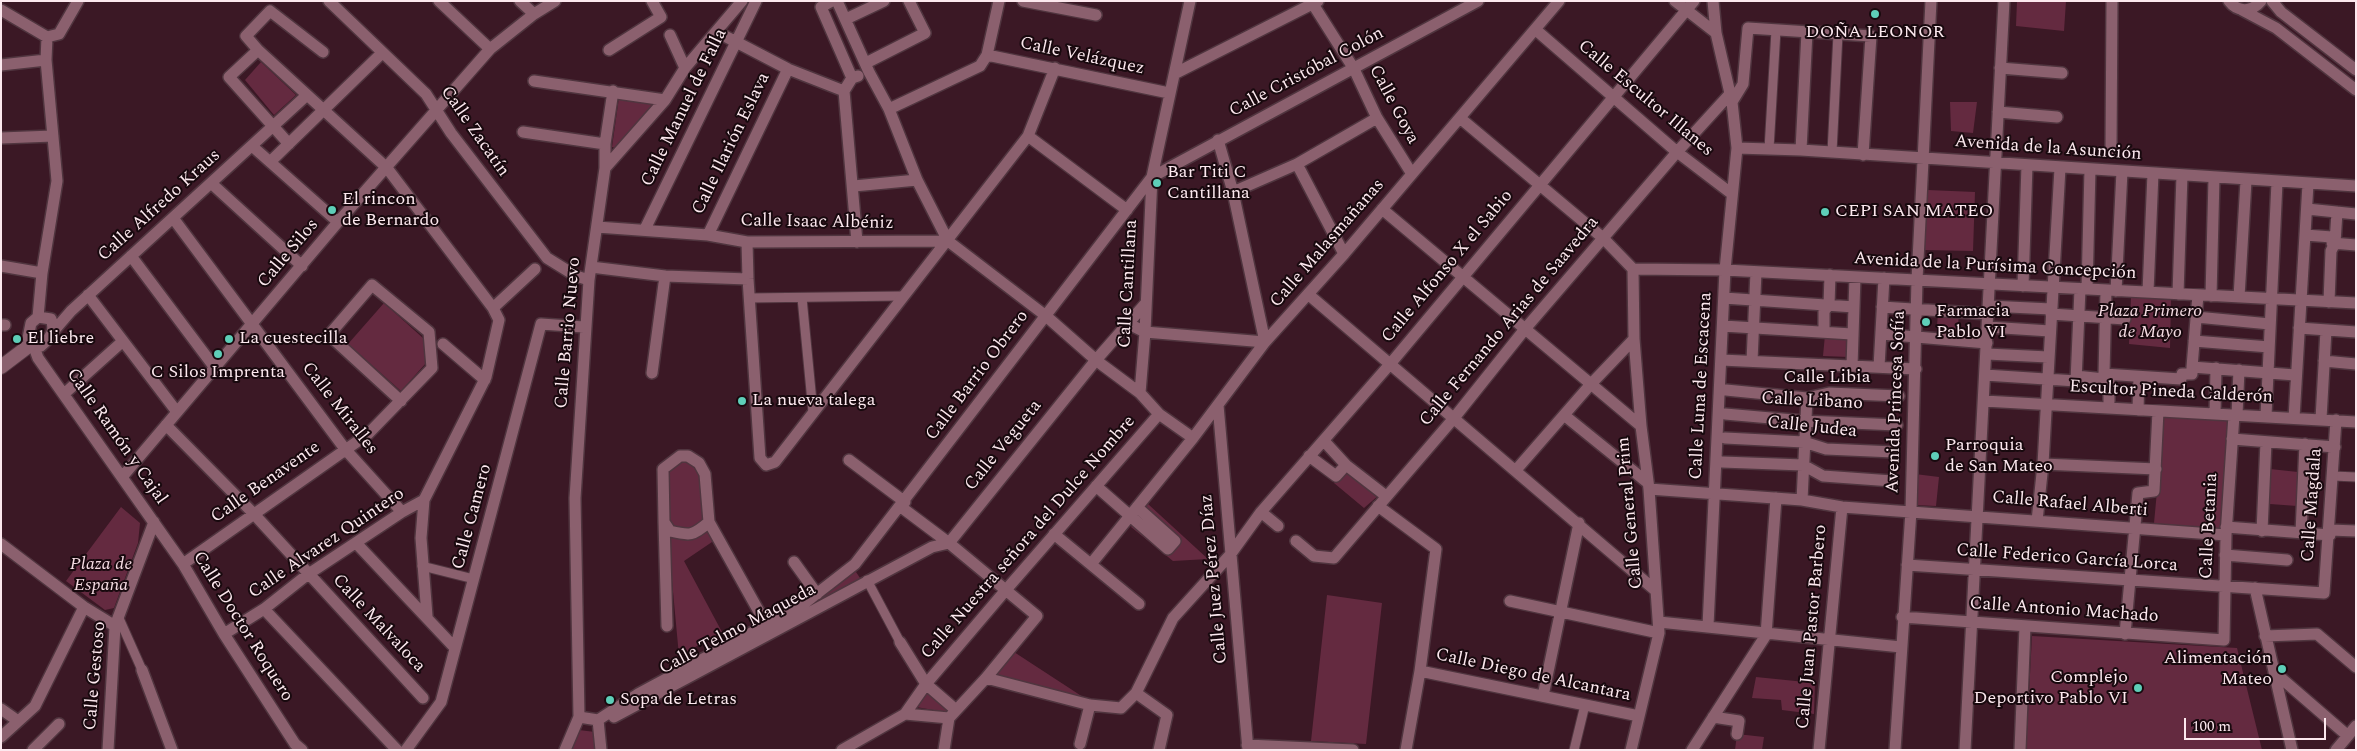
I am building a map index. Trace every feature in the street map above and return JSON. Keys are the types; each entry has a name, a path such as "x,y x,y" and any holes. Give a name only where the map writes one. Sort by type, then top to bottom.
{"street":[{"path":"1,10 48,37 59,34 78,1"},
{"name":"Calle Zacatín","path":"329,1 426,94 451,133 547,258 576,276 589,280"},
{"path":"439,1 490,49"},
{"path":"520,1 534,14"},
{"name":"Calle Silos","path":"123,476 338,222 490,49 534,14 556,1"},
{"path":"609,50 661,17 652,1"},
{"path":"605,168 665,100 686,68 742,1"},
{"name":"Calle Manuel de Falla","path":"645,230 737,44 756,1"},
{"path":"832,1 821,7 852,78"},
{"path":"837,1 888,109 917,180 948,241 1046,316 1098,362 1140,392 1159,414 1193,438"},
{"path":"846,20 884,1"},
{"path":"857,242 854,186 844,91 852,78 925,34 909,1"},
{"path":"888,109 980,66 987,55 999,1"},
{"path":"1023,1 1096,15"},
{"name":"Calle Cantillana","path":"1140,392 1145,332 1152,177 1190,1"},
{"name":"Calle Malasmañanas","path":"1091,564 1193,438 1265,342 1309,295 1559,1"},
{"path":"1675,1 1690,6 1716,34"},
{"name":"Calle Luna de Escacena","path":"1708,626 1725,270 1737,148 1730,99 1716,34 1712,1"},
{"name":"Avenida Princesa Sofía","path":"1895,750 1902,618 1911,511 1917,280 1931,1"},
{"path":"1965,750 1970,622 1976,570 1979,516 2004,1"},
{"path":"2111,149 2112,1"},
{"path":"2230,1 2242,10 2276,28 2356,90"},
{"path":"2242,10 2253,8 2261,1"},
{"path":"2272,1 2281,12 2356,70"},
{"path":"1176,72 1314,2"},
{"name":"Calle Goya","path":"1314,2 1354,69 1377,118 1412,174"},
{"name":"Calle Cristóbal Colón","path":"1152,177 1218,140 1354,69 1470,3"},
{"name":"Calle Alfonso X el Sabio","path":"1136,692 1173,618 1230,555 1261,512 1391,363 1690,6"},
{"path":"322,52 270,11 246,36 258,50 387,168 493,308 499,320 485,380 424,500 420,538 427,616"},
{"name":"Calle Fernando Arias de Saavedra","path":"1296,541 1314,556 1334,558 1454,418 1525,329 1677,152 1743,84 1748,28 1776,30"},
{"name":"Calle Escultor Illanes","path":"1536,30 1677,152 1732,194"},
{"path":"1769,149 1776,30 1871,36 1863,155"},
{"path":"717,32 788,69 844,91"},
{"path":"1801,150 1807,32"},
{"path":"1832,152 1838,34"},
{"path":"670,35 686,68"},
{"path":"32,346 28,338 31,323 38,317 42,273 57,181 46,60 48,37"},
{"path":"258,50 228,77 289,144"},
{"path":"270,162 382,53"},
{"name":"Calle Velázquez","path":"987,55 1169,93"},
{"path":"1,65 46,60"},
{"path":"748,242 749,298 760,458 766,465 775,462 1028,136 1055,68"},
{"path":"2000,68 2062,73"},
{"name":"Calle Ilarión Eslava","path":"708,235 788,69"},
{"path":"534,81 665,100"},
{"name":"Calle Barrio Nuevo","path":"579,717 575,498 584,327 613,91"},
{"name":"Calle Alfredo Kraus","path":"71,311 307,95"},
{"path":"1998,112 2057,117"},
{"path":"1234,192 1297,164 1377,118"},
{"path":"1460,118 1603,238 1633,269"},
{"path":"523,132 605,144"},
{"path":"1,138 53,136"},
{"path":"1028,136 1127,210"},
{"path":"1127,323 1145,332 1265,342 1234,192 1218,140"},
{"path":"252,146 338,222"},
{"name":"Avenida de la Asunción","path":"1737,148 1801,150 2356,186"},
{"path":"1297,164 1344,254"},
{"path":"2023,286 2027,165"},
{"path":"2037,521 2043,464 2060,168"},
{"path":"2076,378 2090,170"},
{"path":"1985,375 2104,379 2105,317 2111,290 2122,171"},
{"path":"2148,292 2153,173"},
{"path":"2178,294 2182,175"},
{"name":"Calle Barrio Obrero","path":"856,564 1152,177"},
{"path":"2211,296 2214,178"},
{"path":"854,186 917,180"},
{"path":"2239,297 2246,180"},
{"path":"2266,416 2277,182"},
{"path":"211,183 302,266"},
{"path":"2294,418 2295,375 2302,300 2308,184"},
{"path":"2307,208 2356,214"},
{"path":"1382,209 1641,426"},
{"path":"2329,302 2331,251 2336,243 2337,212"},
{"name":"Calle Miralles","path":"173,218 345,449 402,512"},
{"name":"Calle Isaac Albéniz","path":"597,227 708,235 748,242 948,241"},
{"path":"2305,235 2332,237 2332,243 2356,245"},
{"path":"131,256 215,368"},
{"path":"1,266 42,273"},
{"path":"591,267 665,276 748,279"},
{"path":"493,308 534,269"},
{"name":"Avenida de la Purísima Concepción","path":"1633,269 1725,270 2356,303"},
{"name":"Calle General Prim","path":"1631,750 1659,628 1634,340 1633,269"},
{"path":"1752,362 1756,272"},
{"path":"1824,332 1824,311 1829,305 1830,275"},
{"path":"652,373 665,276"},
{"path":"1852,366 1855,277"},
{"path":"1880,367 1884,278"},
{"name":"Calle Benavente","path":"183,564 252,513 368,434 401,401 432,368 429,332 372,285 329,335 401,401"},
{"path":"1309,295 1579,523 1655,590"},
{"path":"2104,374 2182,379 2182,374 2192,374 2198,295"},
{"path":"88,296 177,412"},
{"path":"749,298 902,296"},
{"path":"802,298 813,412"},
{"path":"1724,298 1854,307"},
{"name":"Calle Vegueta","path":"949,542 1098,362 1127,323 1146,303"},
{"path":"1882,307 1917,310 2051,312 2125,319"},
{"path":"38,317 50,319 71,311"},
{"path":"1,367 32,346 41,346 71,311"},
{"path":"2196,317 2270,324"},
{"path":"50,319 53,325 52,333"},
{"name":"Calle Camero","path":"406,750 441,702 541,324 584,327"},
{"path":"1723,326 1852,334"},
{"path":"1988,327 2050,331"},
{"path":"2299,328 2356,332"},
{"path":"2321,419 2326,330"},
{"path":"1881,334 1916,337 2048,357"},
{"path":"1516,470 1591,384 1634,340"},
{"path":"64,394 123,341"},
{"path":"2194,341 2269,347"},
{"path":"443,344 485,380"},
{"name":"Calle Ramón y Cajal","path":"32,346 38,358 154,522"},
{"path":"1722,360 1916,369"},
{"path":"2324,361 2356,364"},
{"path":"2192,367 2295,375"},
{"path":"2215,414 2216,368"},
{"name":"Calle Betania","path":"2224,640 2226,531 2239,370"},
{"path":"2104,374 2109,382 2109,402"},
{"path":"2138,410 2139,377"},
{"name":"Calle Libia","path":"1726,390 1808,398 1829,393 1899,396"},
{"path":"1802,500 1806,443 1805,421 1808,398"},
{"name":"Escultor Pineda Calderón","path":"1984,401 2356,422"},
{"name":"Calle Juez Pérez Díaz","path":"1218,404 1248,747"},
{"path":"2125,634 2138,493 2154,491 2158,411"},
{"name":"Calle Nuestra señora del Dulce Nombre","path":"905,714 926,684 1159,414"},
{"name":"Calle Libano","path":"1724,414 1805,421 1897,425"},
{"path":"1564,415 1648,486"},
{"name":"Calle Magdala","path":"2324,593 2330,532 2336,420"},
{"name":"Calle Malvaloca","path":"166,425 252,513 307,575 423,698"},
{"name":"Calle Judea","path":"1726,438 1806,443 1826,449 1894,452"},
{"path":"1324,440 1346,465 1386,496"},
{"path":"2232,440 2335,447"},
{"path":"2262,531 2266,442"},
{"path":"2301,533 2305,444"},
{"path":"667,626 663,469 680,456 688,456 699,463 705,474 709,522 767,626"},
{"path":"1309,456 1336,476 1346,465"},
{"path":"849,460 1037,616 986,678 952,714 948,749"},
{"path":"1722,462 1803,465 1823,476 1892,481"},
{"path":"2043,464 2156,469"},
{"path":"2333,476 2356,477"},
{"path":"1096,486 1134,511"},
{"name":"Calle Rafael Alberti","path":"1648,486 1802,500 1842,507 2134,528 2301,533 2356,531"},
{"path":"1692,750 1766,635 1776,498"},
{"name":"Calle Alvarez Quintero","path":"224,634 264,609 307,575 357,544 402,512 424,500"},
{"path":"1378,506 1436,550 1420,671 1406,750"},
{"name":"Calle Juan Pastor Barbero","path":"1819,750 1831,641 1842,507"},
{"path":"1261,512 1278,526"},
{"name":"Calle Doctor Roquero","path":"154,522 183,564 224,634 295,744 302,750"},
{"name":"Calle Gestoso","path":"108,750 116,621 154,522"},
{"path":"664,522 670,531 688,536 697,532 709,522"},
{"path":"1543,696 1579,523"},
{"path":"1054,534 1139,604"},
{"path":"867,580 932,547 949,542"},
{"path":"1,544 84,607 116,621 142,670 172,750"},
{"path":"357,544 427,616 455,648"},
{"path":"2225,555 2287,560"},
{"path":"794,562 817,594"},
{"path":"856,564 926,684 952,714"},
{"name":"Calle Telmo Maqueda","path":"598,722 638,694 801,606 856,564"},
{"name":"Calle Federico García Lorca","path":"1907,565 2324,593"},
{"path":"422,566 474,579"},
{"name":"Calle Telmo Maqueda","path":"598,722 867,580"},
{"path":"2255,588 2292,750"},
{"path":"1510,601 1561,613 1659,628 1708,626 1766,635 1901,647"},
{"path":"1,737 34,706 84,607"},
{"path":"264,609 397,750"},
{"name":"Calle Antonio Machado","path":"1902,618 2224,640"},
{"path":"2020,750 2025,626"},
{"path":"2265,636 2317,634 2356,667"},
{"name":"Calle Diego de Alcantara","path":"1420,671 1639,716"},
{"path":"2274,672 2348,736"},
{"path":"986,678 1090,704 1121,708 1136,692 1167,715 1158,750"},
{"path":"1079,747 1090,704"},
{"path":"1574,750 1585,705"},
{"path":"1,710 18,721"},
{"path":"842,750 905,714 952,714"},
{"path":"565,750 579,717 598,722 601,750"},
{"path":"1713,717 1738,721 1737,734"},
{"path":"33,750 59,724"},
{"path":"2336,750 2356,726"},
{"path":"1248,747 1353,750"}],"green space":[{"path":"2017,1 2066,1 2064,31 2016,26"},
{"path":"261,62 296,95 274,115 245,80"},
{"path":"619,97 655,104 619,149 612,147"},
{"path":"1950,102 1977,102 1973,133 1951,131"},
{"path":"1928,190 1975,192 1973,251 1924,250"},
{"name":"Plaza Primero de Mayo","path":"2131,297 2171,300 2170,348 2129,344"},
{"path":"384,303 424,339 426,363 401,391 348,344"},
{"path":"1938,314 1959,314 1957,337 1936,336"},
{"path":"1825,335 1850,335 1849,357 1823,356"},
{"path":"2164,417 2229,418 2221,531 2154,523"},
{"path":"684,460 701,467 712,542 684,561 722,632 679,656 671,570 669,468"},
{"path":"2270,469 2298,472 2297,506 2270,504"},
{"path":"1345,470 1379,495 1364,508 1334,483"},
{"path":"1915,474 1939,477 1936,506 1915,505"},
{"path":"1148,504 1208,559 1173,561 1131,527"},
{"name":"Plaza de España","path":"121,507 140,523 138,543 114,608 105,610 66,581"},
{"path":"854,569 862,581 810,610 805,605"},
{"path":"1327,595 1382,603 1366,744 1311,741"},
{"name":"Complejo Deportivo Pablo VI","path":"2032,636 2237,648 2262,750 2026,750"},
{"path":"1014,652 1083,697 994,675"},
{"path":"1756,677 1815,683 1814,714 1782,710 1781,700 1752,698"},
{"path":"927,690 950,709 945,712 916,707"},
{"path":"579,730 595,732 598,750 567,750"},
{"path":"1737,734 1764,737 1762,750 1735,750"}],"place":[{"name":"DOÑA LEONOR","path":"1875,14"},
{"name":"Bar Titi C Cantillana","path":"1157,183"},
{"name":"El rincon de Bernardo","path":"332,210"},
{"name":"CEPI SAN MATEO","path":"1825,212"},
{"name":"Farmacia Pablo VI","path":"1926,322"},
{"name":"El liebre","path":"17,339"},
{"name":"La cuestecilla","path":"229,339"},
{"name":"C Silos Imprenta","path":"218,354"},
{"name":"La nueva talega","path":"742,401"},
{"name":"Parroquia de San Mateo","path":"1935,456"},
{"name":"Alimentación Mateo","path":"2282,669"},
{"name":"Complejo Deportivo Pablo VI","path":"2138,688"},
{"name":"Sopa de Letras","path":"610,700"}]}
